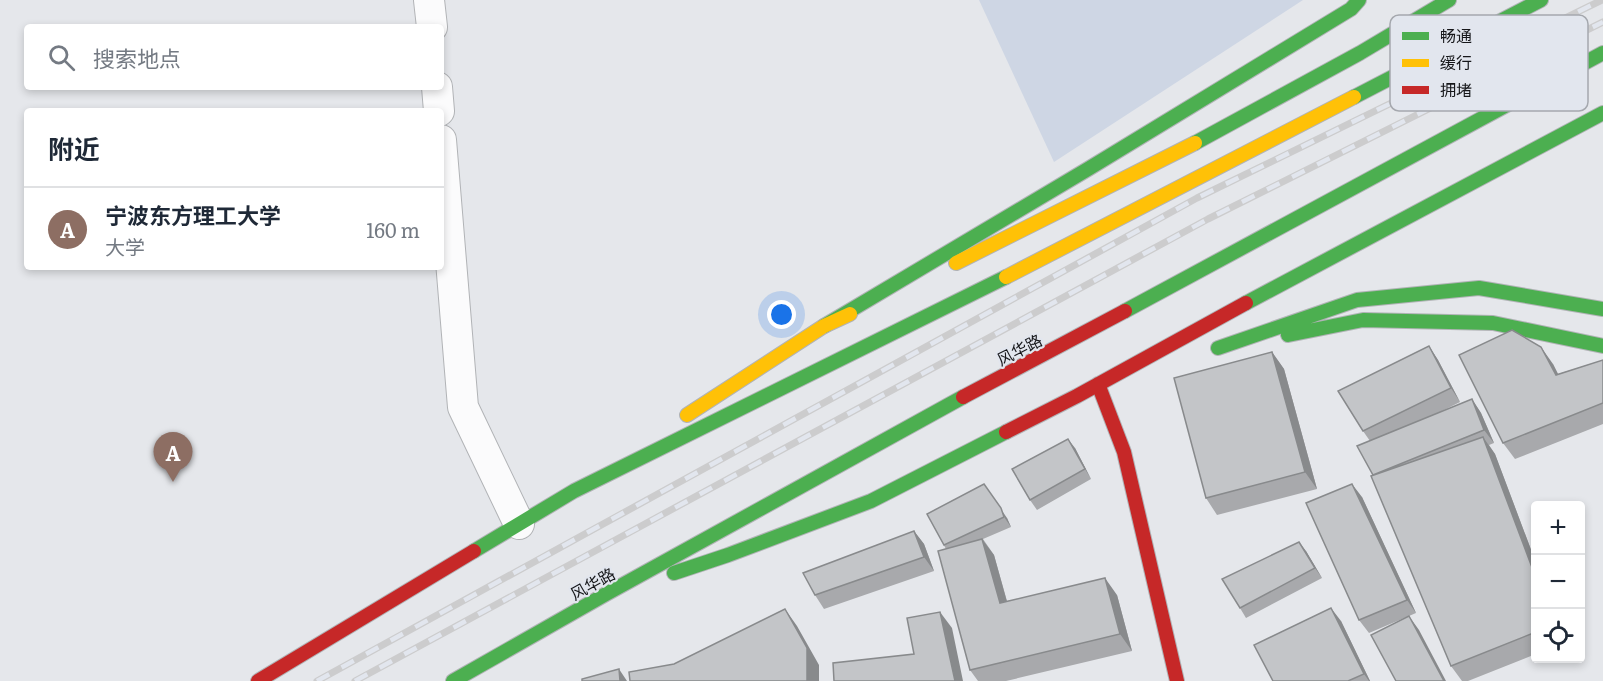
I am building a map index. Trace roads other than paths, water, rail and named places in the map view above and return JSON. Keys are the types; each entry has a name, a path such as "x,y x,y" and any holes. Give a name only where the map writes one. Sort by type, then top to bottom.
{"main road":[{"path":"1424,15 1449,0"},
{"path":"1512,15 1541,0"},
{"path":"678,421 824,326 1000,222 1355,5"},
{"path":"824,326 1017,233 1191,145 1390,35"},
{"name":"风华路","path":"1588,61 1603,53"},
{"path":"573,491 1047,256 1390,78"},
{"name":"风华路","path":"453,681 985,385 1496,111"},
{"path":"606,594 728,555 871,501 1098,384 1603,113"},
{"path":"1603,309 1479,288 1357,300 1212,350 1363,320 1493,323 1603,346"},
{"path":"1098,384 1163,364"},
{"path":"1098,384 1124,452 1178,681"},
{"path":"258,681 573,491 659,434"}],"street":[{"path":"429,0 432,24"},
{"path":"437,90 439,108"},
{"path":"444,176 463,407 519,524"}],"railway":[{"path":"1571,15 1602,0"},
{"path":"1588,29 1603,22"},
{"path":"317,681 1197,198 1390,104"},
{"path":"355,681 1208,219 1425,111"}],"place":[{"name":"宁波东方理工大学","path":"173,482"}]}
